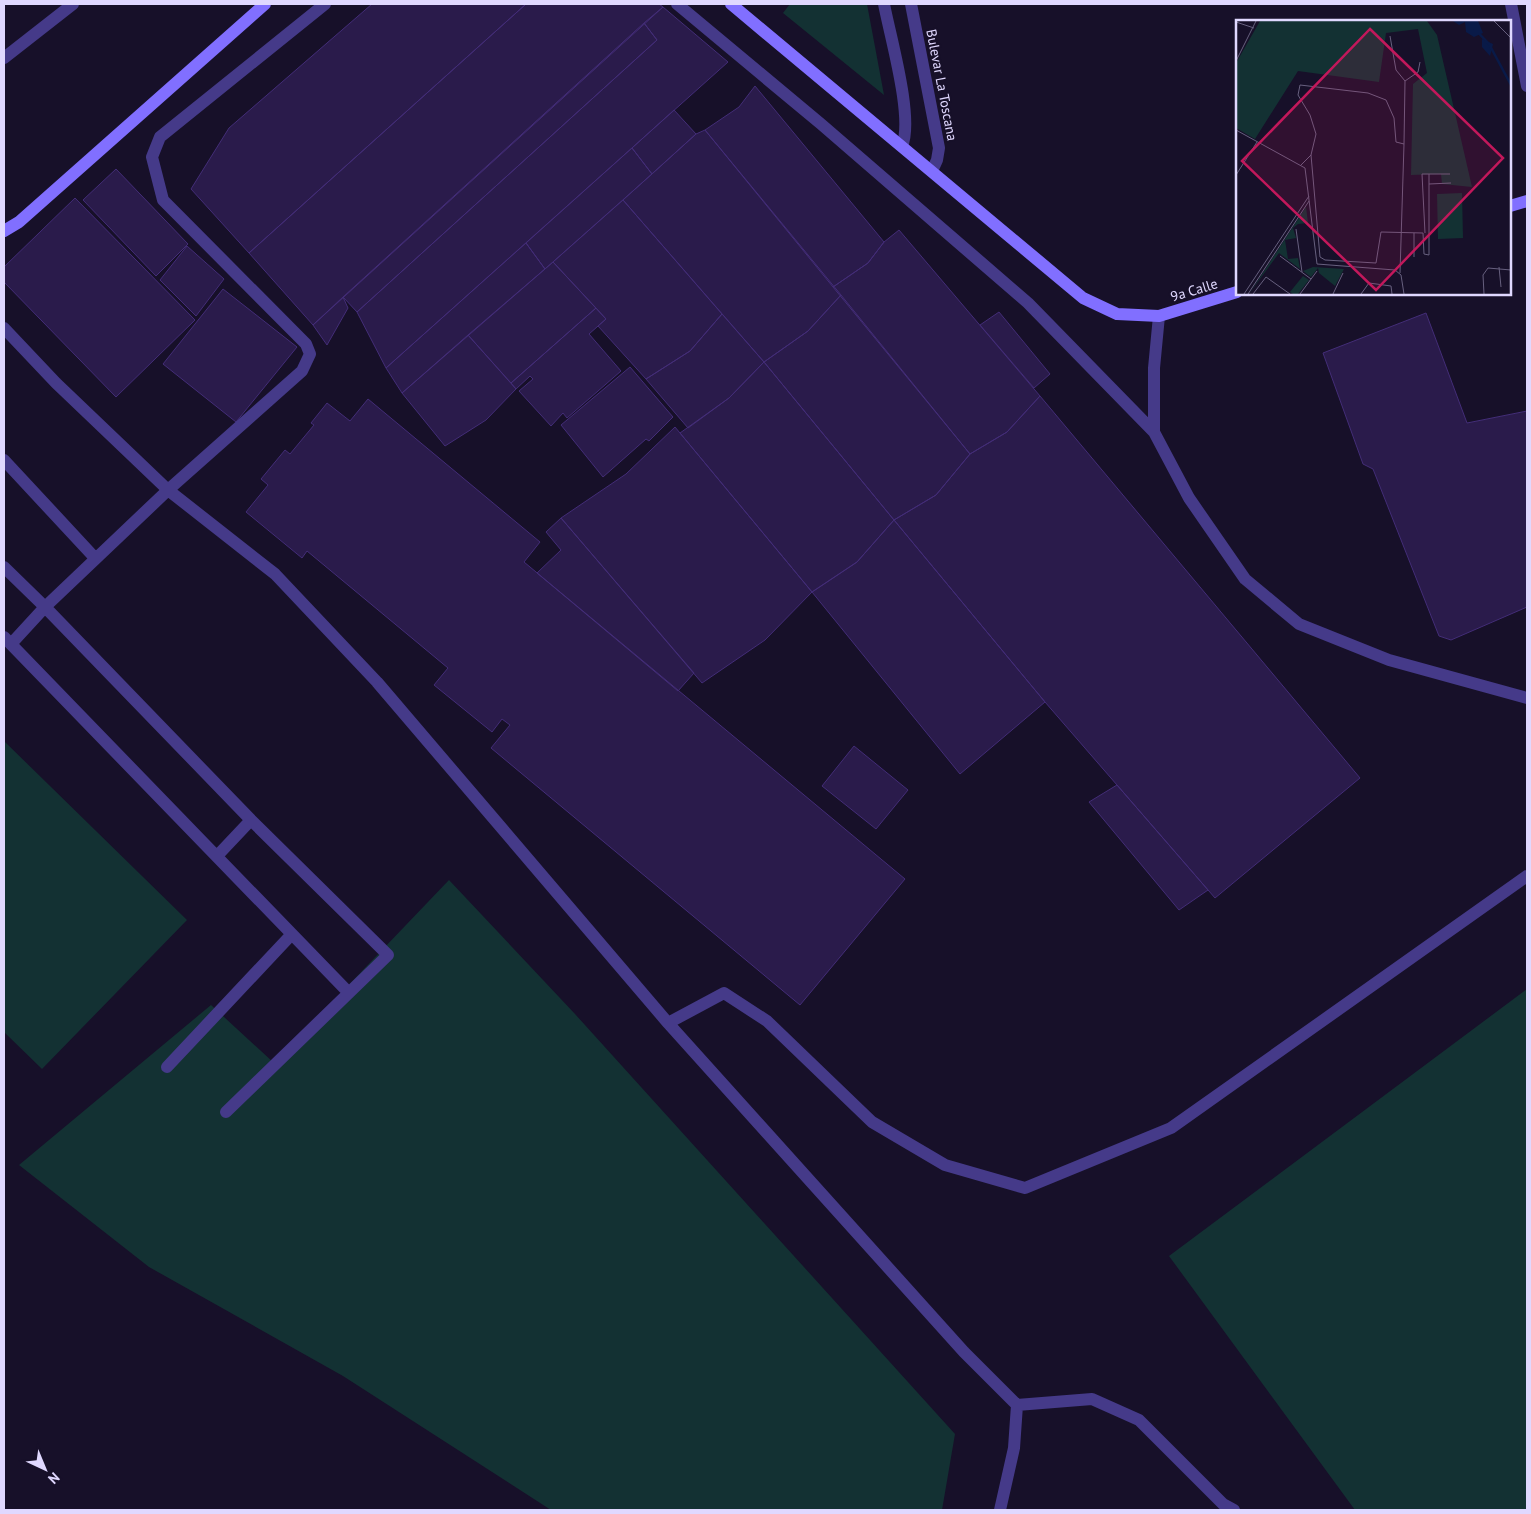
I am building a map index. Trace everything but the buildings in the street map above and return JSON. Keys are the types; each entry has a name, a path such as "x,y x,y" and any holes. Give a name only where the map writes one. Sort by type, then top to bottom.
{"main road":[{"path":"4,231 19,222 265,4"},
{"name":"9a Calle","path":"731,4 1083,298 1117,314 1159,316 1236,292"},
{"path":"1511,206 1527,201"}],"street":[{"path":"4,58 73,4"},
{"path":"325,4 160,137 152,157 163,200 306,344 310,354 302,371 168,490 45,607 7,640 349,993"},
{"path":"677,4 821,124 1028,303 1154,432 1189,498 1245,578 1299,624 1389,660 1527,698"},
{"path":"884,4 905,113 906,132 902,146"},
{"name":"Bulevar La Toscana","path":"911,4 939,148 938,160 932,171"},
{"path":"1511,4 1527,86"},
{"path":"1154,432 1154,368 1159,316"},
{"path":"4,328 56,383 168,490 275,574 370,675 668,1024 964,1352 1017,1405 1014,1448 1000,1510"},
{"path":"4,460 95,558"},
{"path":"4,568 45,607 250,820 388,955 226,1112"},
{"path":"217,856 250,820"},
{"path":"668,1024 724,993 767,1021 872,1122 945,1165 1025,1188 1171,1128 1527,876"},
{"path":"166,1067 292,934"},
{"path":"1017,1405 1092,1399 1139,1420 1223,1504 1234,1510"}],"green space":[{"path":"790,4 867,4 884,95 783,13"},
{"path":"4,741 187,920 42,1069 4,1032"},
{"path":"449,880 575,1014 955,1434 942,1510 551,1510 343,1376 149,1267 19,1165 211,1005 274,1063"},
{"path":"1527,989 1527,1510 1355,1510 1169,1256"}]}
